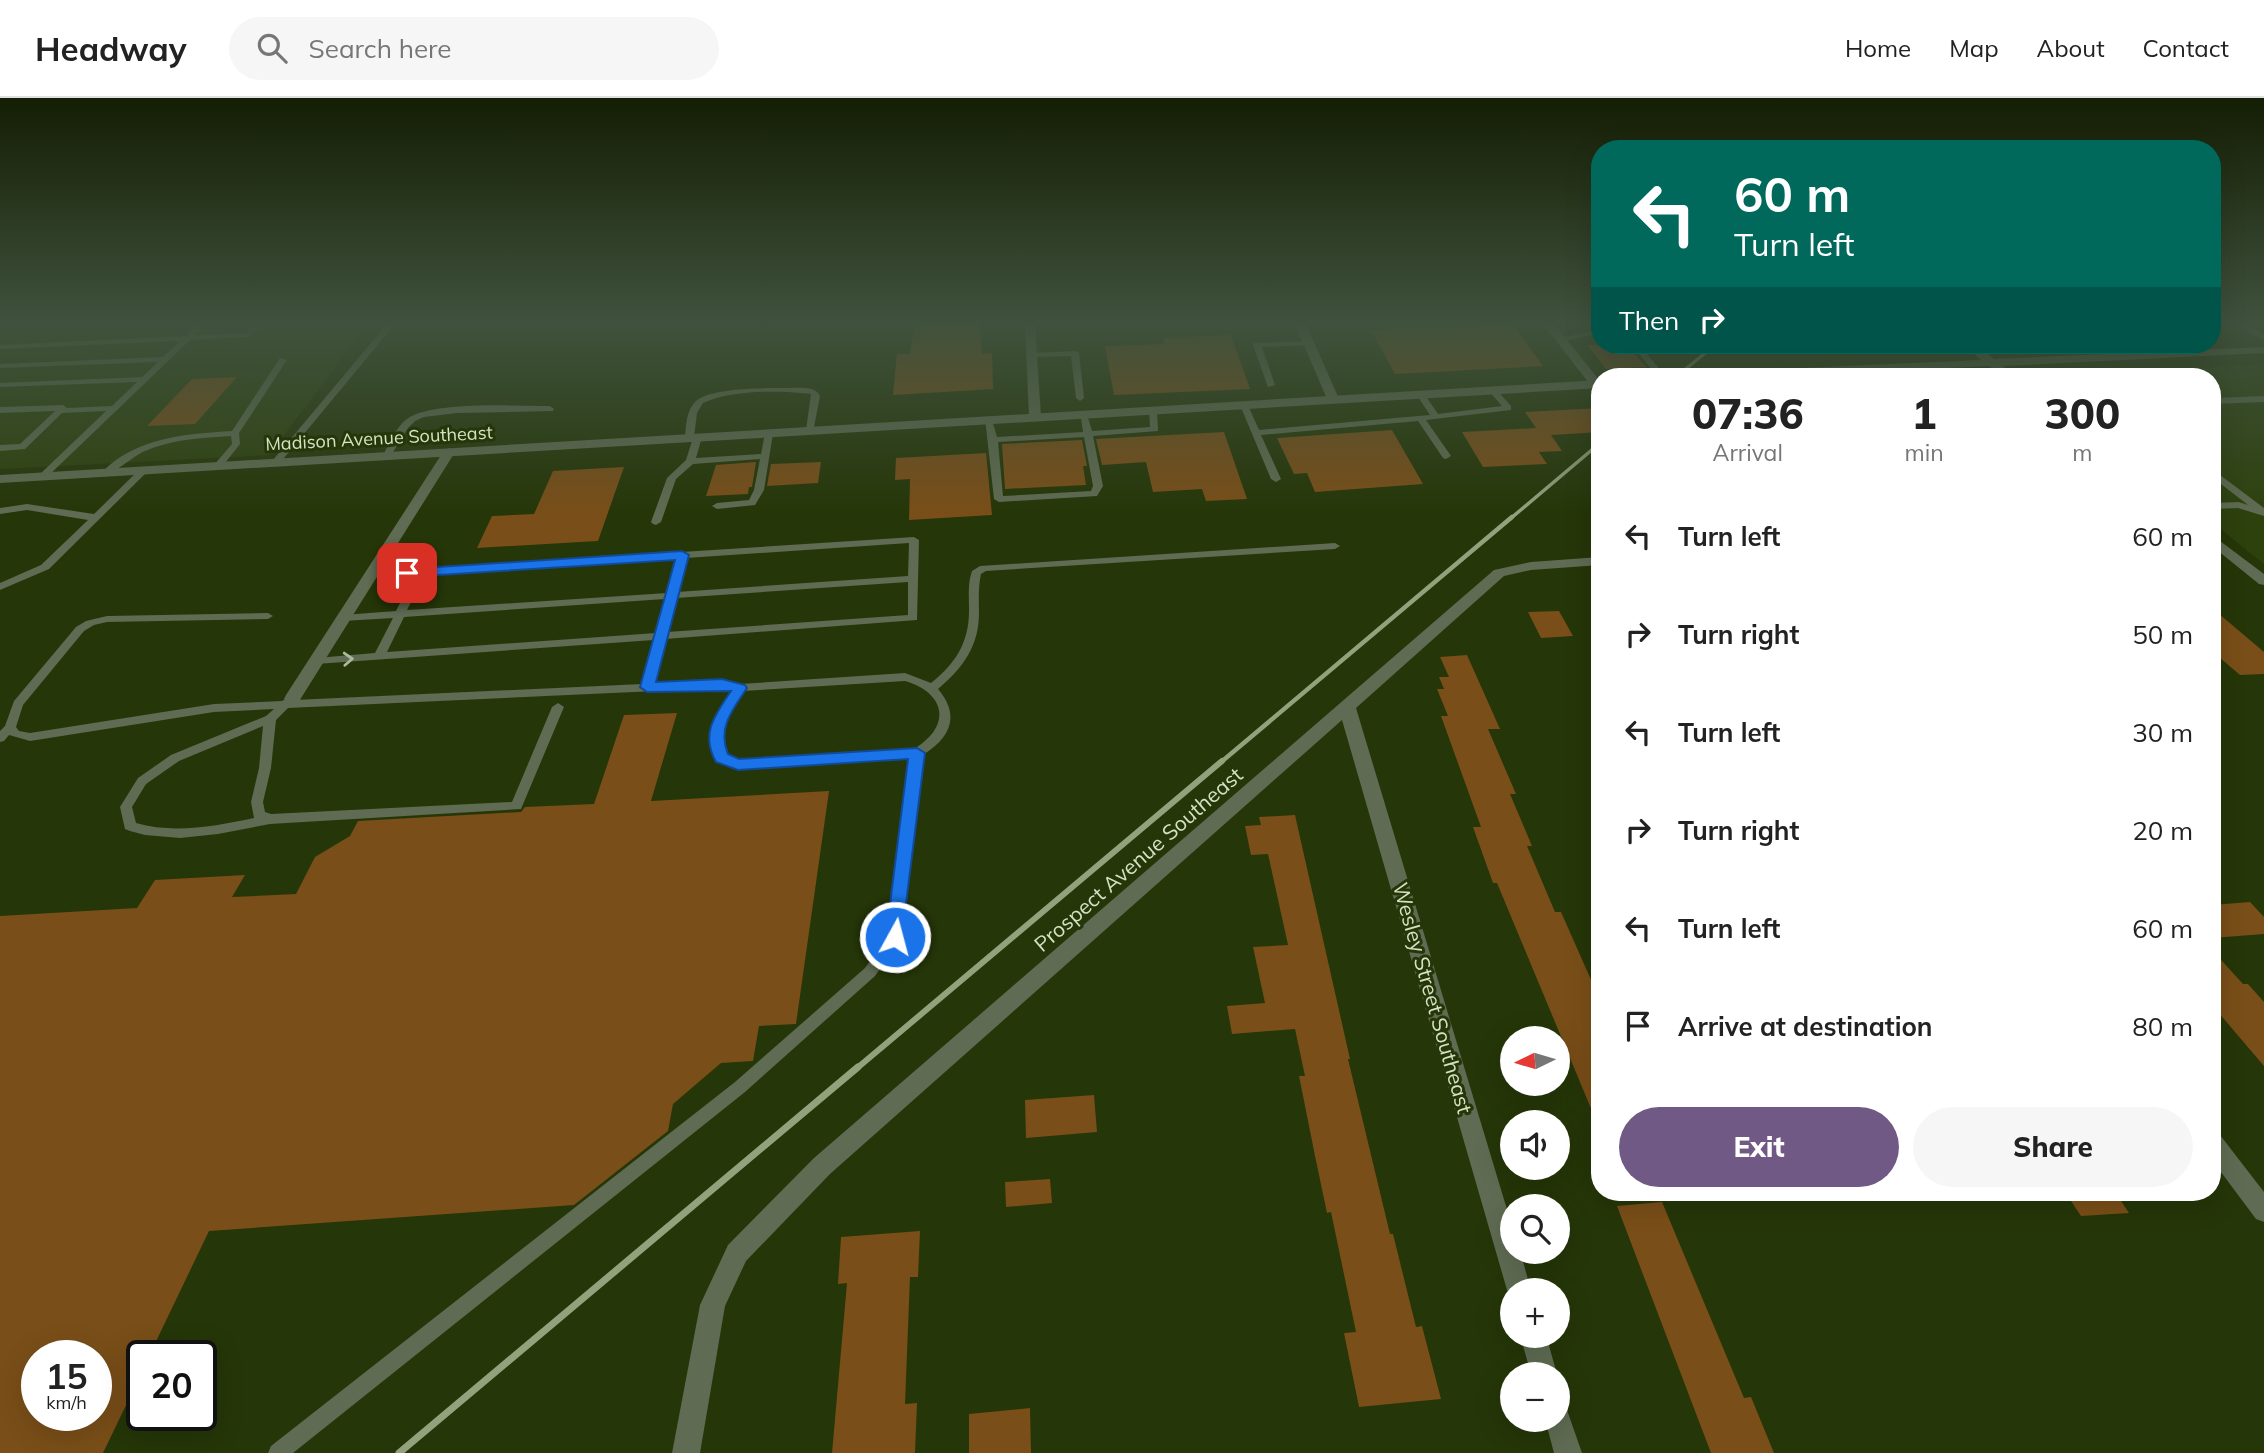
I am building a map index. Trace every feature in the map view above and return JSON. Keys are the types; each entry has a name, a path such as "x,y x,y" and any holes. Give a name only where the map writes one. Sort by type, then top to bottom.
{"street":[{"path":"1034,387 1035,417"},
{"path":"1327,387 1333,400"},
{"name":"Madison Avenue Southeast","path":"0,479 1540,387"},
{"path":"289,701 449,452"},
{"path":"2221,546 2264,581"},
{"name":"Prospect Avenue Southeast","path":"686,1453 713,1306 737,1253 822,1166 1499,573 1531,566 1591,562"},
{"name":"Wesley Street Southeast","path":"1347,706 1515,1278"},
{"path":"2221,1154 2264,1211"},
{"path":"1561,1432 1567,1453"}],"lane":[{"path":"43,476 136,387"},
{"path":"218,466 236,443 235,433 265,387"},
{"path":"276,462 338,387"},
{"path":"1079,387 1080,398"},
{"path":"1256,433 1421,419 1508,408 1492,390"},
{"path":"656,522 672,478 690,461 695,409 699,402 715,394 814,392 817,396 810,430"},
{"path":"1420,394 1436,417"},
{"path":"2221,401 2264,399"},
{"path":"1244,405 1276,479"},
{"path":"0,410 64,407 22,447 0,448"},
{"path":"60,411 114,408"},
{"path":"387,456 406,425 415,417 440,412 550,408"},
{"path":"993,440 1155,429 1153,410"},
{"path":"988,420 993,440 999,499 1094,494 1098,486 1083,414"},
{"path":"1421,419 1446,456"},
{"path":"106,472 124,456 150,444 235,433"},
{"path":"717,506 752,503 759,490 769,433"},
{"path":"690,461 765,456"},
{"path":"0,587 44,567 144,470"},
{"path":"2221,479 2264,514"},
{"path":"2221,506 2239,505 2264,514"},
{"path":"0,511 33,506 82,517 96,517"},
{"path":"316,661 914,618 914,540 370,575"},
{"path":"932,688 956,669 965,654 974,631 973,581 976,573 984,568 1335,545"},
{"path":"647,687 682,555"},
{"path":"379,657 421,572"},
{"path":"343,618 914,579"},
{"path":"0,738 10,727 18,704 80,629 90,623 107,619 268,616"},
{"path":"10,727 15,734 30,737 203,709 289,701 722,684 740,688 905,677 920,680 932,688 942,699 946,714 942,733 933,746 917,753 738,764 722,758 715,743 719,720 740,688"},
{"path":"289,701 270,719 175,758 142,781 126,807 130,826 148,833 233,828 270,819 517,806 558,707"},
{"path":"270,719 265,768 257,802 259,815 270,819"},
{"path":"278,1453 740,1087 870,971 895,937 917,753"}],"shaded area":[{"path":"0,387 320,387 269,455 0,469"},
{"path":"2221,387 2264,387 2264,564 2221,529"}],"building":[{"path":"184,387 228,387 195,424 147,426"},
{"path":"894,387 993,387 993,389 893,395"},
{"path":"1113,387 1250,389 1114,395"},
{"path":"1591,408 1591,433 1551,435 1562,451 1539,452 1547,464 1483,467 1462,432 1536,428 1525,412"},
{"path":"1392,430 1423,484 1315,492 1307,473 1294,474 1277,438"},
{"path":"1224,432 1247,499 1206,501 1202,489 1153,492 1146,462 1102,465 1096,439"},
{"path":"1082,440 1087,466 1083,466 1086,485 1005,489 1002,444"},
{"path":"986,453 992,515 909,520 910,479 895,480 896,458"},
{"path":"756,462 752,487 749,487 748,494 706,496 716,465"},
{"path":"821,462 818,483 767,486 771,464"},
{"path":"624,467 598,541 477,548 492,516 534,514 553,471"},
{"path":"1559,611 1573,636 1541,638 1528,612"},
{"path":"2221,616 2264,652 2264,674 2240,675 2221,659"},
{"path":"1467,655 1500,729 1488,729 1516,794 1510,794 1532,846 1527,846 1555,912 1561,912 1591,980 1591,1108 1570,1058 1570,1026 1557,1026 1497,883 1493,883 1473,827 1481,827 1441,716 1448,716 1437,689 1444,689 1439,677 1449,677 1440,657"},
{"path":"677,713 651,801 829,791 796,1024 759,1026 753,1061 721,1063 673,1104 668,1131 574,1205 209,1231 157,1340 126,1340 126,1405 103,1453 0,1453 0,916 137,908 155,880 245,875 232,897 296,894 315,857 350,836 358,821 521,812 525,807 594,804 624,715"},
{"path":"1295,815 1348,1059 1390,1234 1393,1234 1416,1327 1422,1326 1441,1399 1359,1407 1344,1333 1356,1332 1331,1212 1327,1213 1315,1156 1299,1076 1305,1076 1295,1029 1232,1034 1227,1006 1265,1003 1253,947 1288,945 1268,854 1251,855 1245,826 1261,825 1259,817"},
{"path":"2250,902 2264,917 2264,934 2221,937 2221,904"},
{"path":"2221,960 2264,1002 2264,1066 2221,1016"},
{"path":"1094,1095 1097,1132 1026,1138 1025,1100"},
{"path":"1050,1179 1052,1203 1006,1207 1005,1182"},
{"path":"2071,1201 2121,1201 2129,1213 2081,1216"},
{"path":"1662,1202 1744,1398 1751,1397 1774,1453 1711,1453 1617,1206"},
{"path":"920,1231 918,1277 910,1277 905,1404 917,1403 915,1453 832,1453 847,1283 838,1284 841,1237"},
{"path":"1030,1408 1031,1453 969,1453 969,1414"}],"railway":[{"path":"1510,519 1591,451"},
{"path":"1220,763 1512,517"},
{"path":"856,1069 1222,761"},
{"path":"399,1453 858,1067"}],"route":[{"path":"407,573 682,555 647,687 722,684 740,688 719,720 715,743 722,758 738,764 917,753 895,937"}]}
